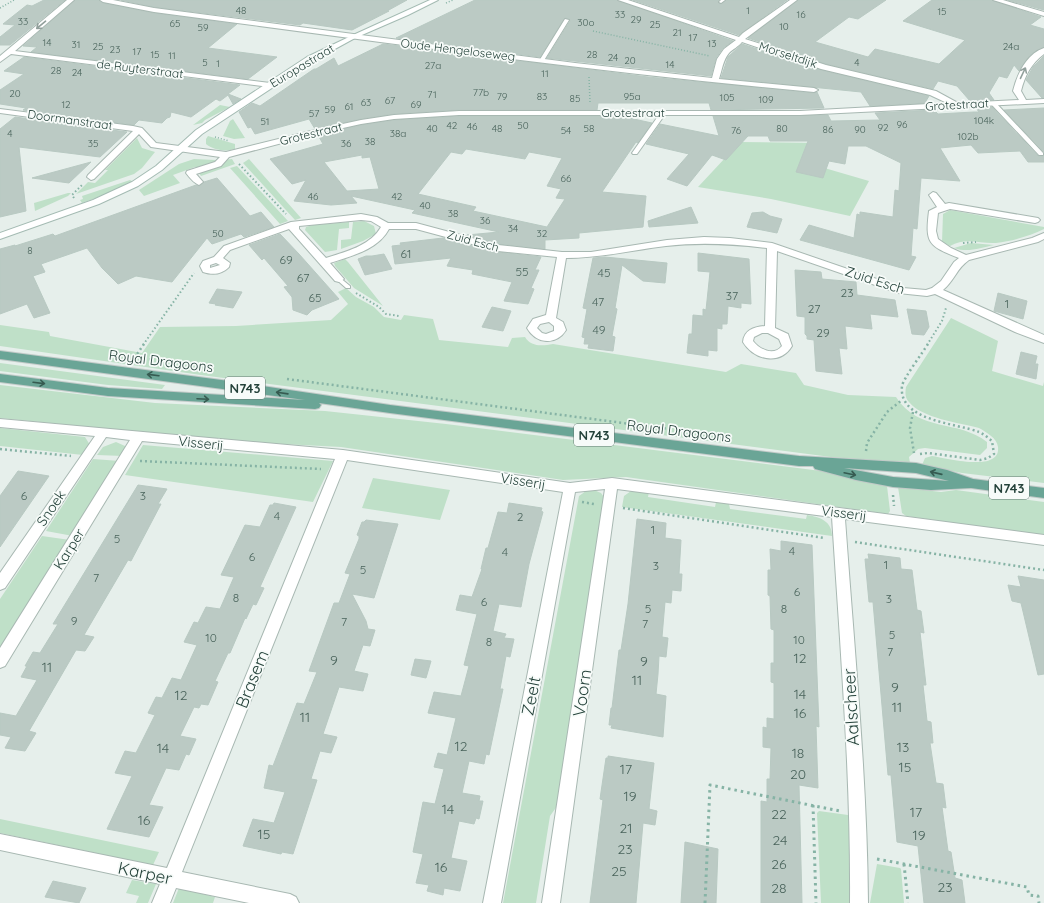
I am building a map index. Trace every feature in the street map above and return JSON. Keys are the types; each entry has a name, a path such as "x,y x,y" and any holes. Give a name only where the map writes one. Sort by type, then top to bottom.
{"main road":[{"name":"Royal Dragoons","path":"0,356 229,385 390,409 799,461 916,464 973,484"},
{"name":"Royal Dragoons","path":"0,378 162,396 390,409"},
{"name":"Royal Dragoons","path":"799,461 891,482 924,486 973,484 1044,493"}],"street":[{"path":"0,60 71,0"},
{"name":"Oude Hengeloseweg","path":"103,0 154,10 541,61 715,81 814,90"},
{"name":"Europastraat","path":"179,149 199,132 310,58 435,0"},
{"name":"Morseltdijk","path":"621,0 740,40 824,66 933,93 957,105"},
{"path":"715,81 722,58 727,51 735,46 745,34 794,0"},
{"path":"996,0 1044,14"},
{"path":"1024,102 1017,92 1021,74 1029,62 1044,50"},
{"name":"de Ruyterstraat","path":"9,52 270,85"},
{"name":"Grotestraat","path":"139,130 145,134 148,142 154,145 226,155 315,132 361,122 394,117 459,114 800,113 1044,101"},
{"name":"Doormanstraat","path":"0,111 139,130"},
{"path":"91,177 139,130"},
{"path":"0,236 96,202 135,184 159,168 179,149"},
{"name":"Grotestraat","path":"198,182 190,173 218,164 226,155"},
{"path":"933,195 943,208"},
{"path":"966,258 939,245 932,236 934,211 949,206 1035,220"},
{"path":"0,231 54,217"},
{"name":"Zuid Esch","path":"205,268 209,271 221,270 226,265 226,262 217,259 227,248 294,224 361,217 374,219 386,226 416,226 498,248 562,255 591,255 668,243 704,240 730,241 772,246 902,291 927,293 936,290"},
{"path":"294,224 294,229 339,279"},
{"path":"324,262 371,244 379,239 386,226"},
{"path":"1044,236 1035,240 966,258 957,264 945,283 936,290 954,300 978,309 1026,334 1044,339"},
{"path":"770,330 772,246"},
{"path":"550,319 562,255"},
{"name":"Visserij","path":"0,423 343,455 569,494 612,483 895,519 1044,540"},
{"name":"Snoek","path":"0,584 102,433"},
{"name":"Karper","path":"0,661 138,436"},
{"name":"Brasem","path":"161,903 343,455"},
{"name":"Voorn","path":"552,903 612,483"},
{"name":"Zeelt","path":"492,903 569,494"},
{"name":"Aalscheer","path":"838,512 852,722 859,903"},
{"name":"Karper","path":"0,842 290,903"}],"lane":[{"path":"541,61 567,20"},
{"path":"994,104 1041,154"},
{"path":"635,153 663,113"},
{"path":"339,279 348,287"}],"path":[{"path":"0,8 14,0"},
{"path":"593,31 722,58"},
{"path":"589,67 590,113"},
{"path":"241,166 294,224"},
{"path":"74,198 72,195 91,177"},
{"path":"157,360 135,357 193,274 205,268"},
{"path":"348,287 379,306 386,314 399,316"},
{"path":"916,464 918,454 922,453 980,460 988,458 994,454 995,450 989,439 973,429 935,420 913,412 902,400 900,393 902,385 942,321 946,309 936,290"},
{"path":"281,378 676,430"},
{"path":"865,452 867,443 887,412 902,400"},
{"path":"913,412 910,428 916,464"},
{"path":"0,448 86,457"},
{"path":"123,460 337,469"},
{"path":"891,482 895,519"},
{"path":"569,494 609,506 1044,570"},
{"path":"705,903 710,786 856,814"},
{"path":"812,805 816,903"},
{"path":"858,855 1027,887 1029,895 1038,896 1039,903"},
{"path":"904,864 908,903"}],"green space":[{"path":"220,105 230,107 202,123 193,125"},
{"path":"233,119 245,138 234,139 223,136 230,121"},
{"path":"208,136 235,144 235,149 224,150 212,148 206,144 206,139"},
{"path":"137,138 142,148 155,152 142,168 134,174 76,194 88,182 95,183 108,170 105,170"},
{"path":"740,142 819,143 821,167 869,181 850,216 771,199 698,187"},
{"path":"194,159 216,161 199,168 195,167 173,175 180,183 144,196 139,190 179,164"},
{"path":"232,159 235,164 201,176 198,172 223,160"},
{"path":"249,159 301,218 295,220 243,163"},
{"path":"237,166 288,221 280,224 230,168"},
{"path":"130,180 132,181 101,196 82,203 80,200 83,199 82,196"},
{"path":"71,193 68,196 35,211 34,203"},
{"path":"950,210 1044,227 1044,229 1015,240 996,243 967,241 950,246 942,242 943,214"},
{"path":"364,221 374,226 376,234 363,241 341,249 341,240 351,239 353,222"},
{"path":"349,222 349,228 339,229 337,250 325,252 305,230 306,227 313,225"},
{"path":"971,243 994,245 969,250 954,248"},
{"path":"345,259 383,306 354,288 335,266 334,263"},
{"path":"346,288 356,297 374,307 384,317 401,320 404,315 433,319 439,340 508,347 512,338 525,337 530,343 537,345 553,344 726,372 741,364 796,373 804,385 848,395 896,397 905,408 916,416 927,421 964,430 976,435 987,442 987,448 980,455 925,448 918,449 909,457 910,463 831,457 201,375 0,346 0,325 49,332 50,336 142,353 160,327 236,326 331,320 348,304 338,292"},
{"path":"951,318 998,341 992,371 1043,386 1044,382 1044,483 962,473 922,465 925,458 932,456 960,461 982,462 991,460 997,455 998,447 996,441 985,431 979,428 931,416 915,408 906,397 906,387"},
{"path":"0,363 165,385 162,389 108,385 0,371"},
{"path":"0,385 155,403 325,411 446,424 829,472 887,486 890,511 888,514 626,477 563,480 341,447 242,442 0,418"},
{"path":"0,428 85,437 90,445 83,455 0,446"},
{"path":"116,442 125,446 126,449 123,456 97,455 103,447"},
{"path":"143,445 333,461 313,502 125,475"},
{"path":"93,459 120,461 73,536 46,531"},
{"path":"373,478 450,490 440,520 362,508"},
{"path":"898,487 941,492 956,490 1044,502 1044,536 906,516 902,513"},
{"path":"594,490 601,493 606,500 560,802 550,816 536,903 503,903 579,496 586,491"},
{"path":"631,491 649,492 648,497 715,507 716,502 729,504 730,509 806,519 807,515 812,516 828,523 832,536 622,507 624,496"},
{"path":"42,536 70,540 0,648 0,599"},
{"path":"819,811 848,815 852,903 821,903 817,813"},
{"path":"0,819 159,852 153,865 0,833"},
{"path":"877,864 901,869 904,903 870,903"},
{"path":"132,880 156,884 148,903 136,903 139,896 126,893"},
{"path":"179,888 215,897 213,903 173,903"}],"building":[{"path":"44,0 65,0 10,45 0,45 0,37 15,25 3,24 27,5 32,6"},
{"path":"75,0 99,0 103,3 154,13 237,24 208,48 277,57 248,79 31,52 37,47 23,46"},
{"path":"121,0 407,0 352,30 303,23 300,25 154,7"},
{"path":"475,0 617,0 733,41 723,48 716,58 711,76 547,58 570,21 569,19 565,18 540,57 396,38"},
{"path":"633,0 719,0 718,2 720,4 726,0 787,0 739,35"},
{"path":"798,0 886,0 858,19 849,17 815,42 868,57 875,49 939,64 965,40 903,21 932,0 992,0 1041,17 1030,25 1044,29 1044,47 1031,54 1019,71 1014,65 1007,78 999,76 989,93 994,100 970,101 957,86 938,81 933,89 826,64 748,38"},
{"path":"1008,0 1044,0 1044,10"},
{"path":"383,44 648,77 814,93 817,92 824,108 711,110 709,103 598,103 597,110 459,110 394,114 361,119 315,129 309,119 255,134 251,127 248,128 239,112 252,103 260,106 314,69 334,58 338,66"},
{"path":"742,44 821,70 929,96 926,101 928,103 870,106 861,92 721,78 728,57"},
{"path":"1044,56 1044,98 1042,98 1026,80 1033,67"},
{"path":"24,57 240,85 228,94 241,99 233,104 228,95 220,101 216,99 191,117 171,112 170,117 162,123 139,120 134,125 23,110 26,108 0,104 0,90 24,74 4,71"},
{"path":"992,107 1038,156 1044,156 1044,162 1028,162 1020,151 978,153 971,145 940,148 960,181 921,178 917,229 913,228 911,256 916,257 909,270 800,240 809,225 854,238 857,214 860,215 860,212 893,217 895,190 899,191 901,163 866,146 848,146 845,164 829,161 823,178 796,172 808,141 770,141 768,136 748,136 726,160 712,155 687,186 667,179 689,154 646,144 660,124 719,136 713,116 828,115 831,121 880,120 875,113 934,110 938,114 979,112 976,108"},
{"path":"1044,108 1044,152 1004,110"},
{"path":"459,116 620,116 652,123 638,143 636,142 602,192 646,196 643,227 579,233 579,238 545,240 545,249 498,244 467,235 499,232 412,213 415,210 351,196 357,203 331,205 294,201 306,180 292,184 270,159 323,144 318,135 361,125 394,120","holes":["466,149 525,159 529,152 562,158 547,186 561,189 556,198 565,199 547,227 473,211 476,207 418,194 451,152 462,154","362,155 362,158 370,157 379,189 347,191 324,162"]},
{"path":"15,117 127,132 100,157 19,147 26,211 0,217 0,129"},
{"path":"91,162 69,183 32,178"},
{"path":"217,178 250,216 261,212 274,227 244,237 241,234 212,244 207,238 172,282 136,276 118,284 102,268 87,248 41,264 45,272 33,276 50,313 34,318 27,304 0,314 0,249 53,234 55,236 196,185 200,186 204,182"},
{"path":"691,207 698,223 649,227 648,221"},
{"path":"763,212 770,216 782,219 777,233 747,227 752,213"},
{"path":"280,234 339,299 312,310 307,315 293,310 292,297 284,287 288,286 264,258 262,260 249,245"},
{"path":"443,238 498,252 541,257 535,270 539,270 531,288 534,289 528,304 504,301 512,282 472,274 473,270 447,266 451,258 395,264 392,246 401,245 400,243"},
{"path":"698,253 749,259 751,304 741,303 741,308 728,306 727,324 722,324 722,329 717,328 717,351 708,350 708,356 687,353 689,334 692,334 693,315 703,316 703,309 706,310 710,272 698,271"},
{"path":"384,254 392,269 365,275 358,259 366,256"},
{"path":"605,257 667,263 665,283 643,281 622,265 612,336 615,337 613,351 588,348 589,344 584,344 585,338 582,337 587,309 583,308 593,258"},
{"path":"795,270 821,272 822,279 856,282 857,295 895,300 898,317 870,314 872,329 845,326 847,349 839,348 842,374 816,371 814,340 807,339 805,334 805,317 797,316"},
{"path":"217,289 242,292 233,308 209,303"},
{"path":"998,293 1027,301 1023,319 994,311"},
{"path":"492,307 511,311 503,331 482,327"},
{"path":"907,309 926,311 929,327 924,335 912,334"},
{"path":"1021,352 1037,356 1035,364 1038,364 1036,379 1016,374"},
{"path":"18,471 49,476 0,547 0,496"},
{"path":"138,485 167,489 158,504 161,504 131,561 128,560 84,635 94,637 85,651 76,650 29,731 36,733 25,751 5,748 11,737 0,735 0,713 16,716 37,680 21,677 27,666 25,666 33,652 40,653 58,624 53,624"},
{"path":"274,503 296,507 260,587 264,588 256,605 253,604 246,619 245,618 230,653 228,653 215,681 218,682 208,705 201,704 199,708 194,707 180,736 196,739 189,755 186,754 179,770 166,768 149,805 163,807 149,837 107,829 132,776 115,773 125,751 136,753 155,715 148,713 156,697 162,698 172,678 181,680 197,645 184,642 194,622 198,623 206,607 220,609 234,577 221,575 245,525 260,527 270,505 273,505"},
{"path":"509,503 542,508 541,511 543,512 529,564 521,607 499,604 493,631 506,634 504,638 514,639 510,657 506,656 500,689 503,689 489,755 486,754 484,764 469,761 462,793 480,796 479,801 483,801 479,819 476,818 474,824 459,821 451,858 467,861 460,891 444,888 443,895 427,891 429,885 416,883 423,854 413,852 423,802 435,804 444,769 434,767 438,753 447,755 456,718 428,713 434,692 461,696 469,666 464,665 477,614 456,610 460,595 472,597 482,569 486,548 488,548 498,512 507,513"},
{"path":"637,519 666,523 665,538 681,540 679,574 682,574 681,591 672,590 671,603 665,602 662,637 668,638 666,657 659,656 656,694 666,696 663,737 611,728 612,725 609,725 619,650 621,650 628,604"},
{"path":"366,520 398,524 374,598 352,594 366,621 368,629 375,630 370,646 363,645 354,671 368,674 363,691 339,687 323,734 337,737 331,753 320,751 311,779 317,780 293,854 282,852 281,854 243,846 253,819 274,823 285,792 264,788 269,765 273,766 297,703 304,704 317,672 309,671 334,603 339,603 350,574 345,573 359,539 359,536 357,535 362,522"},
{"path":"781,541 812,545 819,727 816,726 818,788 799,785 802,903 761,903 761,801 767,802 767,779 770,779 771,748 763,747 763,727 767,728 767,718 774,719 774,683 771,682 771,663 774,663 774,630 771,629 770,596 768,595 768,570 771,570 770,549 781,551"},
{"path":"868,554 900,558 901,569 912,570 917,610 921,611 924,633 920,632 926,685 923,685 927,721 931,722 933,743 930,743 936,783 943,784 946,808 942,807 948,851 951,852 955,878 962,880 965,903 924,903 918,846 897,842 891,775 888,775 873,602 869,602 865,559 869,559"},
{"path":"1018,576 1044,580 1044,674 1038,675 1021,603 1012,601 1008,585 1021,587"},
{"path":"415,659 431,661 426,678 411,675"},
{"path":"608,756 654,763 649,809 657,811 655,825 643,823 636,903 590,903 603,800 600,799 606,758 608,758"},
{"path":"685,842 718,849 716,903 681,903"},
{"path":"53,881 86,888 79,903 45,897"}]}
